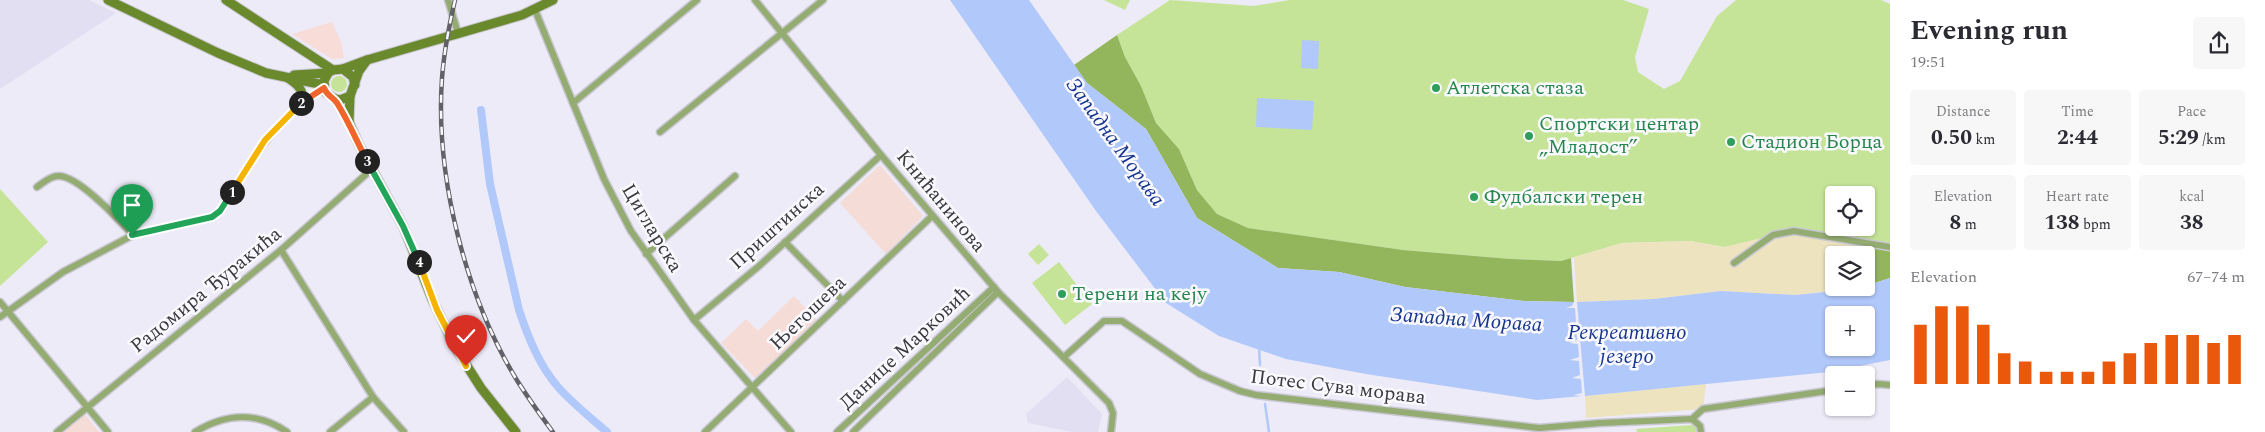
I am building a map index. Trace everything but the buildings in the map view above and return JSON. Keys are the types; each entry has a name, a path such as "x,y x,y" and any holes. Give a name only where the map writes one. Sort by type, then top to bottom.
{"main road":[{"path":"108,0 218,53 266,73 286,76 324,87 328,95 335,99 340,100 350,96"},
{"path":"226,0 331,72"},
{"path":"240,0 243,11"},
{"path":"286,76 331,72 343,69 367,60 535,10 553,0"},
{"path":"349,122 350,96 360,70 367,60"},
{"path":"343,69 350,73 355,85"},
{"path":"324,87 331,72"},
{"path":"286,76 300,88 303,93 302,102"},
{"path":"335,99 409,237 432,299 455,347 481,388 516,432"}],"street":[{"path":"448,0 458,33"},
{"path":"573,103 697,0"},
{"name":"Книћанинова","path":"755,0 880,154 996,290 1109,403 1113,413 1111,432"},
{"path":"660,132 823,0"},
{"name":"Цигларска","path":"535,10 604,179 631,231 694,320 791,432"},
{"path":"0,317 63,272 132,235 212,217 220,211 265,140 302,102 324,87"},
{"name":"Приштинска","path":"694,320 785,242 880,154"},
{"name":"Радомира Ђуракића","path":"57,432 281,250 372,169"},
{"path":"38,187 52,177 63,176 98,200 132,235"},
{"path":"646,254 735,176"},
{"name":"Његошева","path":"705,432 932,216"},
{"path":"1734,263 1773,235 1794,230 1890,247"},
{"path":"785,242 843,301"},
{"path":"281,250 373,396 404,432"},
{"name":"Данице Марковић","path":"838,432 996,290"},
{"name":"Данице Марковић","path":"853,432 996,290"},
{"path":"0,302 108,432"},
{"name":"Потес Сува морава","path":"1064,357 1104,321 1122,320 1200,374 1240,391 1260,395 1550,430 1600,423 1692,419"},
{"path":"1875,384 1890,385"},
{"path":"1701,432 1700,426 1692,419 1703,410 1825,391"},
{"path":"330,432 373,396"},
{"path":"195,432 216,420 242,417 268,421 287,432"}],"shaded area":[{"path":"0,0 89,0 116,13 0,89"},
{"path":"332,22 341,42 344,58 332,59 292,34"},
{"path":"880,165 923,216 886,254 840,203"},
{"path":"794,296 817,320 756,379 721,343 746,319 758,331"},
{"path":"1067,377 1102,414 1098,432 1072,432 1028,423 1026,414"},
{"path":"85,414 99,432 63,432"}],"green space":[{"path":"1104,0 1130,0 1125,10"},
{"name":"Спортски центар „Младост”","path":"1170,0 1254,6 1290,0 1623,0 1649,9 1635,57 1638,72 1664,89 1680,81 1717,16 1736,0 1881,0 1890,4 1890,247 1794,231 1725,247 1690,241 1622,243 1561,261 1403,250 1248,228 1217,214 1197,190 1179,149 1156,123 1141,86 1125,57 1117,35"},
{"path":"1117,35 1125,57 1141,86 1156,123 1179,149 1197,190 1217,214 1248,228 1403,250 1511,259 1561,261 1571,258 1574,302 1524,301 1405,287 1339,272 1278,268 1197,218 1146,129 1087,83 1074,65"},
{"path":"339,76 345,78 347,84 345,90 339,92 333,90 331,84 333,78"},
{"path":"0,189 48,242 0,286"},
{"path":"1866,243 1890,247 1890,278 1875,283 1875,246 1865,246"},
{"path":"1039,244 1049,255 1038,265 1028,254"},
{"name":"Терени на кеју","path":"1059,262 1092,304 1065,325 1032,283"},
{"path":"1692,425 1697,427 1698,432 1637,432 1636,429"}],"sand":[{"path":"1781,233 1866,243 1865,246 1825,246 1825,292 1795,295 1721,291 1654,299 1577,302 1574,257 1622,243 1690,241 1725,247"},
{"path":"1706,384 1703,409 1586,418 1585,396"}],"water":[{"name":"Западна Морава","path":"950,0 1029,0 1087,83 1146,129 1197,218 1278,268 1339,272 1405,287 1524,301 1574,302 1572,306 1566,308 1575,308 1576,322 1567,324 1576,326 1577,340 1569,343 1578,344 1579,357 1570,360 1579,361 1580,375 1572,378 1581,379 1582,393 1573,395 1582,396 1537,400 1366,374 1286,359 1219,336 1166,303 1096,211"},
{"path":"1302,40 1319,41 1318,69 1301,68"},
{"path":"1257,98 1314,101 1312,130 1256,127"},
{"name":"Рекреативно језеро","path":"1890,278 1890,360 1860,366 1825,366 1825,372 1585,396 1577,302 1654,299 1721,291 1795,295 1825,292 1825,296 1875,296 1875,283"}],"waterway":[{"path":"481,110 490,184 519,310 526,330 540,360 558,387 607,432"},
{"path":"1259,347 1260,365"},
{"path":"1265,404 1269,432"}],"railway":[{"path":"455,0 444,58 441,116 449,196 458,236 469,275 483,313 500,349 518,382 553,432"}],"place":[{"name":"Атлетска стаза","path":"1436,88"},
{"name":"Спортски центар „Младост”","path":"1529,136"},
{"name":"Стадион Борца","path":"1731,142"},
{"name":"Фудбалски терен","path":"1474,197"},
{"name":"Терени на кеју","path":"1062,294"}],"route":[{"path":"132,235 212,217 220,211 265,140 304,100 324,88 325,92 335,99 349,122 359,145 403,226 437,310 466,366"}]}
